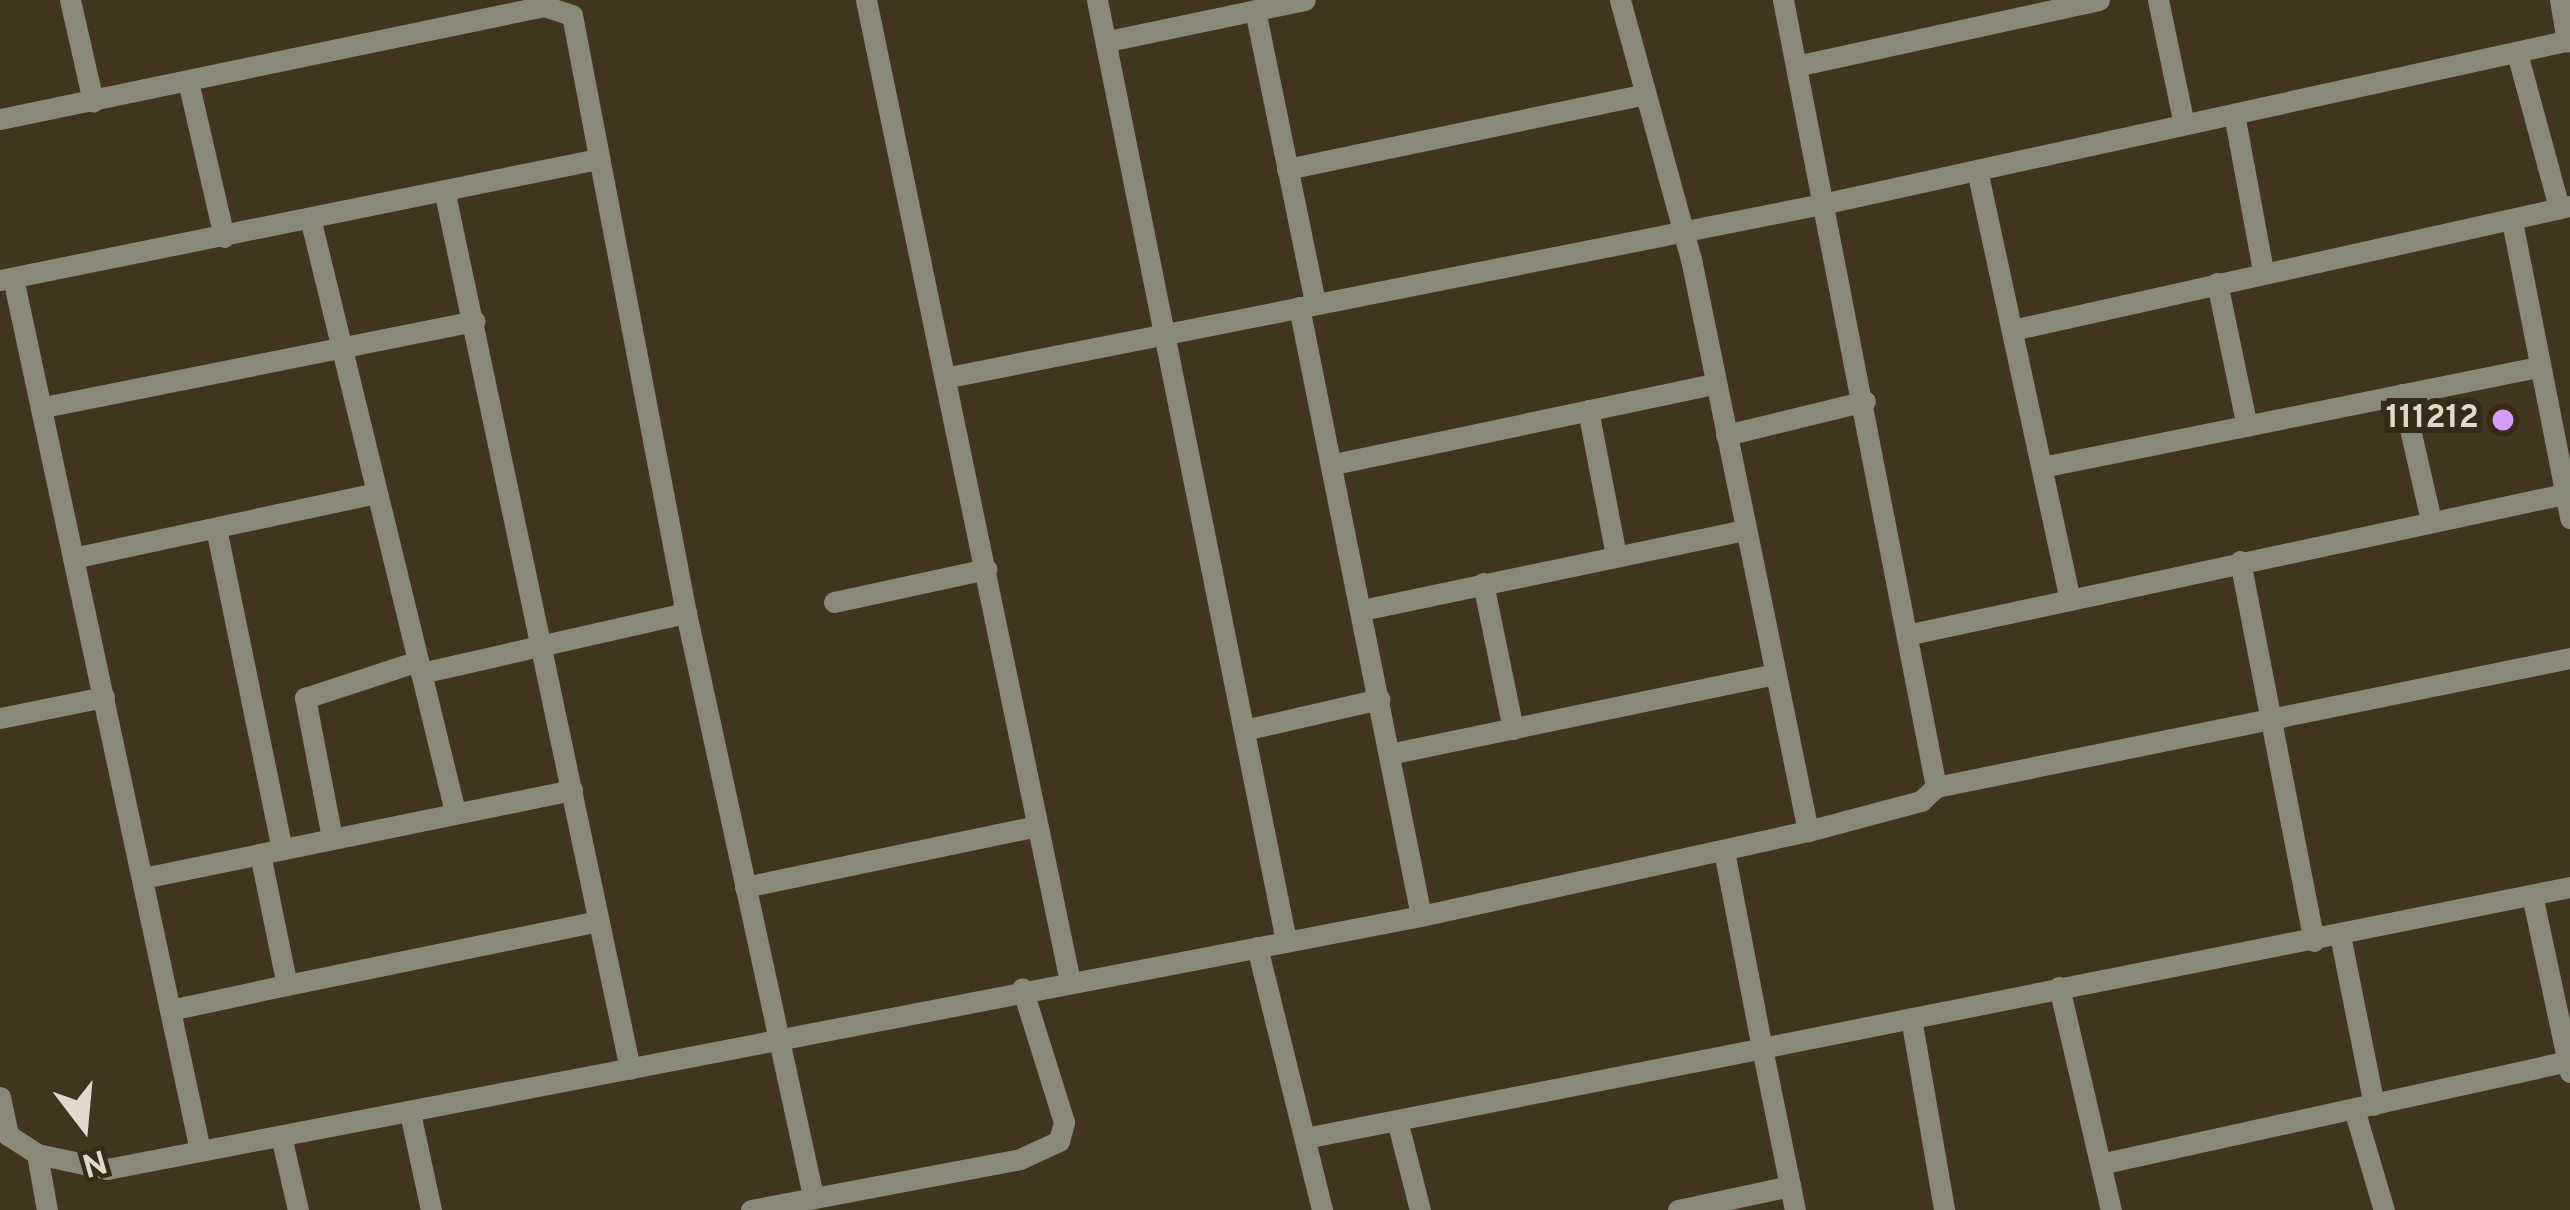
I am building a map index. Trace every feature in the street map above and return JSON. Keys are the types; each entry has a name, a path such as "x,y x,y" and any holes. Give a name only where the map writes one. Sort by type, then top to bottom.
{"street":[{"path":"70,0 93,101"},
{"path":"866,0 949,377 1069,977"},
{"path":"1097,0 1286,941"},
{"path":"1108,41 1304,0"},
{"path":"1620,0 1715,384 1808,831"},
{"path":"1783,0 1911,634 1936,787"},
{"path":"1796,66 2011,9 2099,0"},
{"path":"2158,0 2184,124"},
{"path":"949,377 1822,203 2517,53 2569,40 2560,0"},
{"path":"0,118 562,7 579,35 598,158 686,613 813,1196"},
{"path":"1255,10 1287,169 1334,464 1421,916"},
{"path":"2012,330 2564,207 2517,53"},
{"path":"188,81 224,237"},
{"path":"1287,169 1642,95"},
{"path":"2234,115 2263,272"},
{"path":"200,1150 44,407 6,279 311,222 598,158"},
{"path":"1977,170 2069,596"},
{"path":"445,194 476,321 630,1069"},
{"path":"2512,221 2570,518"},
{"path":"311,222 455,812"},
{"path":"2217,283 2246,426"},
{"path":"44,407 476,321"},
{"path":"2042,467 2538,367"},
{"path":"1334,464 1715,384"},
{"path":"2402,394 2431,521"},
{"path":"1726,435 1865,400"},
{"path":"1588,410 1616,556"},
{"path":"73,558 375,493"},
{"path":"1911,634 2069,596 2564,494"},
{"path":"215,528 271,851 287,986"},
{"path":"1362,610 1746,530"},
{"path":"2240,561 2314,941"},
{"path":"834,602 986,569"},
{"path":"1483,584 1513,729"},
{"path":"332,838 305,698 420,667 544,647 686,613"},
{"path":"0,1097 4,1136 38,1154 107,1169 630,1069 1069,977 1421,916 1808,831 1921,801 1936,787 2570,658"},
{"path":"1389,754 1774,674"},
{"path":"0,718 104,697"},
{"path":"1244,730 1378,699"},
{"path":"143,878 572,790"},
{"path":"745,887 1038,826"},
{"path":"1724,851 1795,1210"},
{"path":"1305,1138 2570,887"},
{"path":"2100,1163 2569,1067 2532,895"},
{"path":"170,1010 599,921"},
{"path":"2340,935 2384,1210"},
{"path":"1257,947 1322,1210"},
{"path":"2059,987 2111,1210"},
{"path":"751,1210 1020,1159 1059,1141 1064,1122 1022,988"},
{"path":"1911,1018 1944,1210"},
{"path":"410,1112 430,1210"},
{"path":"1397,1120 1420,1210"},
{"path":"280,1136 298,1210"},
{"path":"38,1154 47,1210"},
{"path":"1678,1210 1790,1186"}],"place":[{"name":"111212","path":"2503,420"}]}
